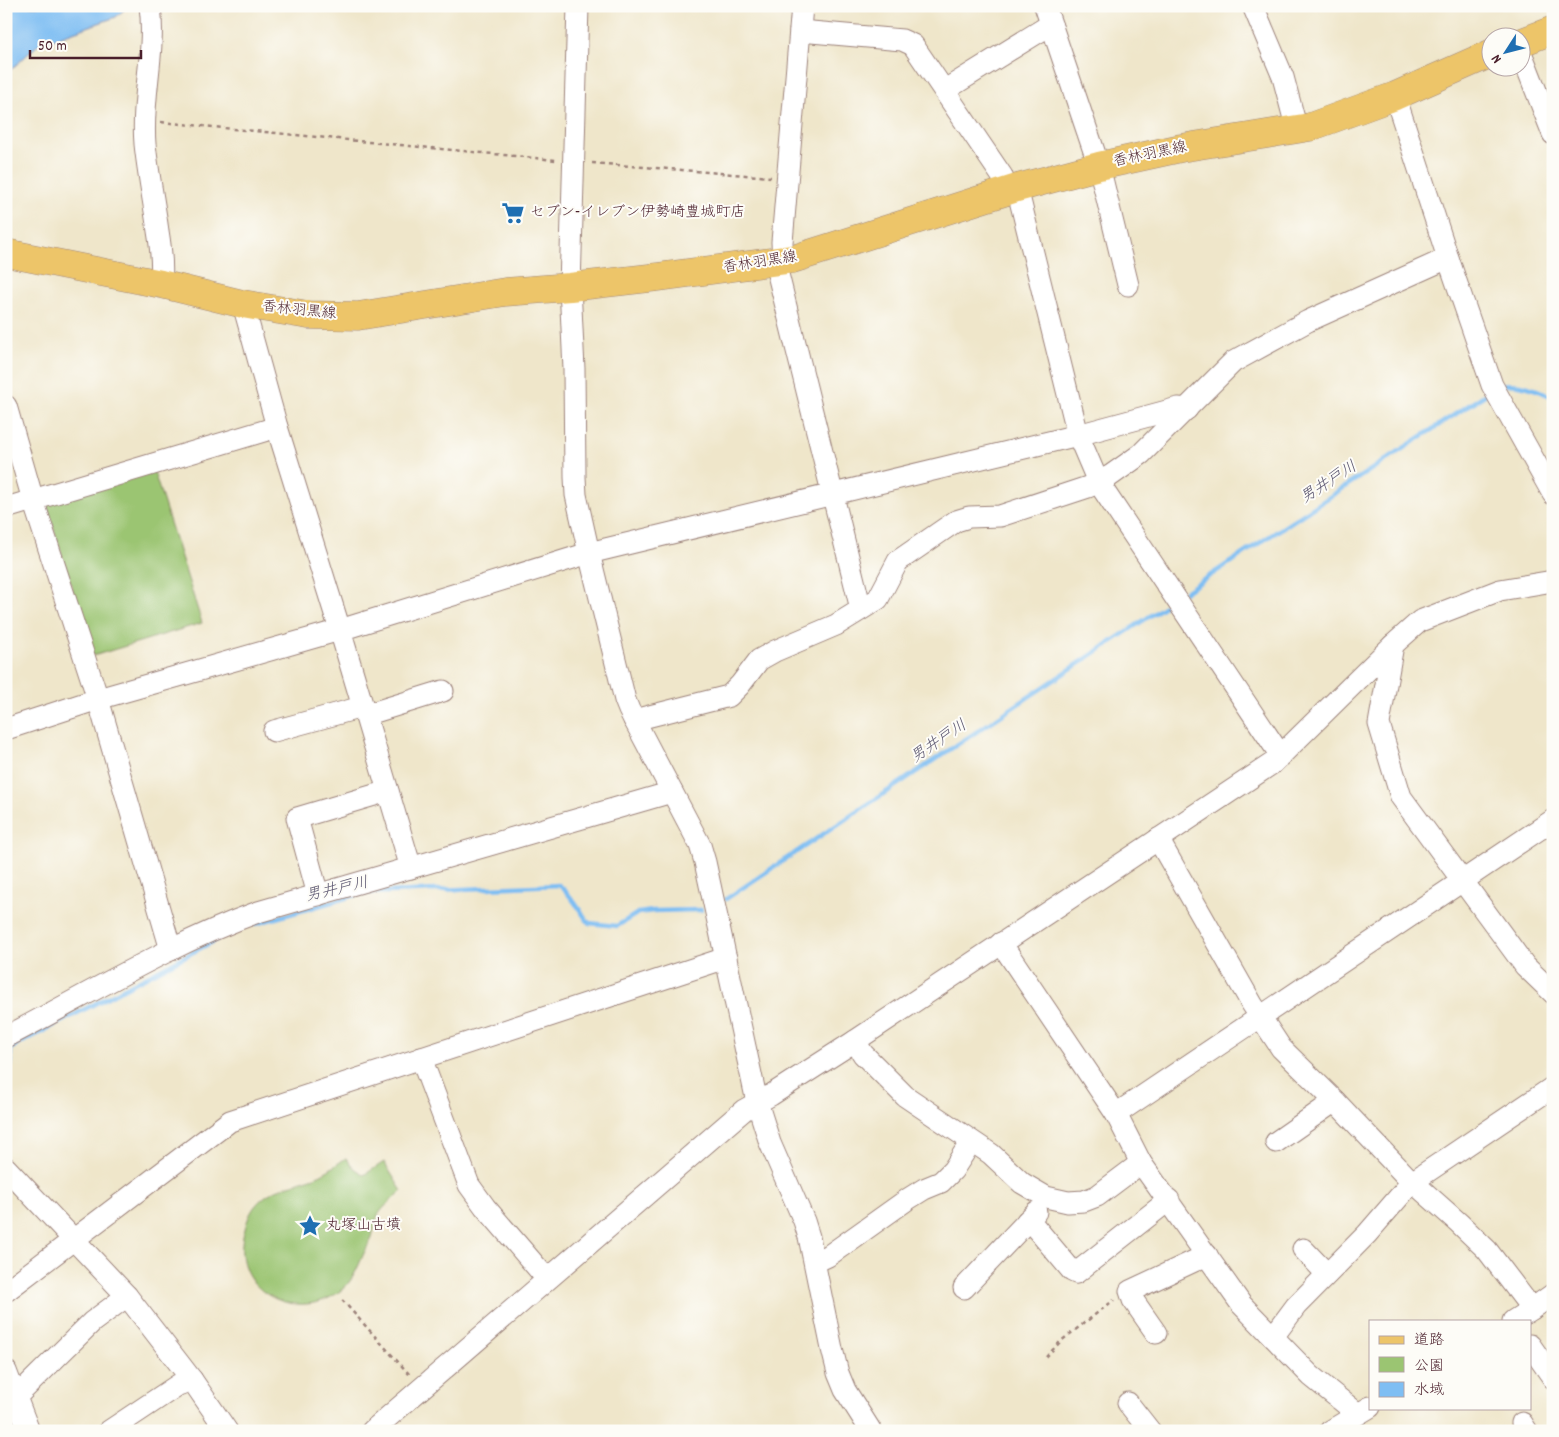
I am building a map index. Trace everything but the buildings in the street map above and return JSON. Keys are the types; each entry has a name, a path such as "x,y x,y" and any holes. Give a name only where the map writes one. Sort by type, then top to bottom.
{"main road":[{"path":"1532,38 1553,30"},
{"name":"香林羽黒線","path":"6,253 161,284 243,304 308,315 358,316 505,292 570,287 779,261 802,256 1012,189 1099,166 1181,148 1310,127 1395,96 1482,58"}],"street":[{"path":"150,6 152,23 145,144 162,254 161,284"},
{"path":"578,6 570,287 574,369 576,496 621,686 629,710 700,845 757,1102 770,1143 804,1221 815,1262 838,1374 871,1431"},
{"path":"802,6 788,178 779,261 861,609"},
{"path":"1045,6 1099,166 1128,285"},
{"path":"1252,6 1283,78 1297,130"},
{"path":"945,90 1045,28 1052,27"},
{"path":"800,31 902,40 912,45 1012,189 1078,435 1098,482 1281,756"},
{"path":"1531,78 1553,134"},
{"path":"1395,96 1492,385 1553,494"},
{"path":"634,720 729,696 759,660 775,651 836,625 878,599 898,562 956,521 969,517 1000,516 1098,482 1110,476 1141,454 1232,362 1308,321 1448,258"},
{"path":"243,304 277,428 412,868"},
{"path":"6,406 33,500 98,699 171,950"},
{"path":"6,729 98,699 340,630 589,552 1078,435 1178,408 1187,409"},
{"path":"6,508 277,428"},
{"path":"372,1431 744,1110 771,1095 855,1041 1272,763 1393,644 1420,621 1500,590 1553,581"},
{"path":"1393,644 1379,724 1401,797 1524,966 1553,993"},
{"path":"274,732 443,691"},
{"path":"318,895 296,818 388,791"},
{"path":"6,1037 171,950 221,926 258,912 672,792"},
{"path":"1116,1114 1553,820"},
{"path":"1158,839 1260,1016 1281,1048 1335,1101 1412,1182 1487,1250 1532,1309"},
{"path":"1001,943 1116,1114 1141,1163 1241,1304 1311,1376 1364,1410 1330,1431"},
{"path":"6,1290 230,1121 726,958"},
{"path":"855,1041 863,1054 905,1096 991,1154 1022,1183 1046,1197 1068,1202 1084,1201 1097,1196 1141,1163"},
{"path":"421,1058 469,1185 485,1207 547,1279"},
{"path":"1273,1337 1296,1306 1367,1234 1412,1182 1553,1087"},
{"path":"1276,1142 1335,1101"},
{"path":"815,1262 828,1256 908,1199 924,1189 941,1182 954,1170 971,1142"},
{"path":"6,1168 127,1296 192,1380 227,1431"},
{"path":"964,1288 1036,1212 1046,1197"},
{"path":"1027,1221 1035,1227 1072,1271 1076,1272 1169,1200"},
{"path":"1302,1249 1328,1274"},
{"path":"1156,1333 1133,1300 1130,1291 1207,1255"},
{"path":"1515,1320 1553,1294"},
{"path":"11,1402 92,1322 127,1296"},
{"path":"1532,1348 1553,1378"},
{"path":"6,1372 11,1402 29,1431"},
{"path":"109,1431 178,1385 192,1380"},
{"path":"1128,1403 1150,1431"}],"path":[{"path":"145,120 574,162 788,178"},
{"path":"1046,1357 1079,1326 1122,1293 1130,1291"},
{"path":"342,1300 422,1388"}],"green space":[{"path":"153,469 202,623 93,656 46,503"},
{"name":"丸塚山古墳","path":"346,1158 353,1167 364,1175 384,1162 402,1191 378,1215 372,1237 355,1273 339,1292 321,1301 302,1304 284,1302 268,1295 254,1283 245,1268 242,1250 246,1226 252,1211 262,1199 276,1190 321,1174"}],"water":[{"path":"6,6 128,6 116,17 39,44 6,74"}],"waterway":[{"name":"男井戸川","path":"1501,385 1521,385 1553,397"},
{"name":"男井戸川","path":"1185,592 1486,394"},
{"name":"男井戸川","path":"726,899 1165,606"},
{"name":"男井戸川","path":"255,924 363,893 559,885 572,898 589,923 617,926 638,913 701,910"},
{"name":"男井戸川","path":"6,1069 10,1066 11,1048 218,939"}],"place":[{"name":"セブン-イレブン伊勢崎豊城町店","path":"513,213"},
{"name":"丸塚山古墳","path":"310,1226"}]}
